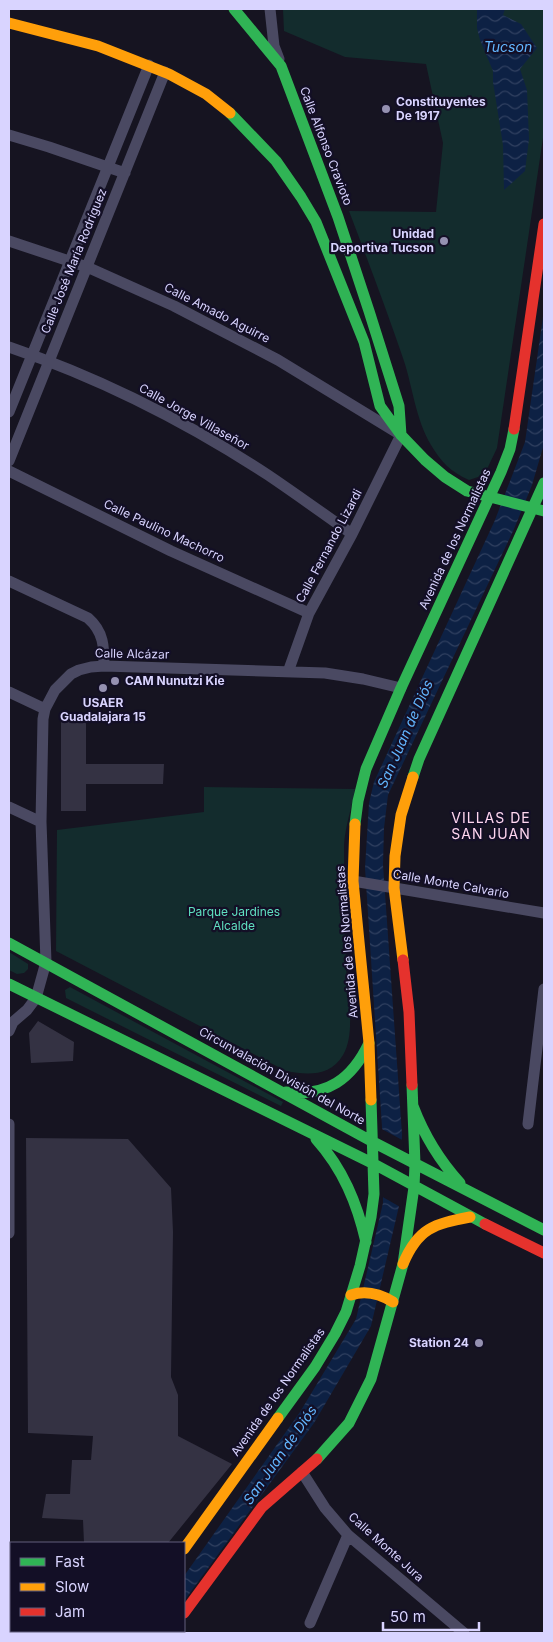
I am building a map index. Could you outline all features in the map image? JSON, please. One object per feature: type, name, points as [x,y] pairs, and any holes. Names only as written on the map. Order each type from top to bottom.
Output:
[{"type":"street","points":[[234,9],[281,66]]},
{"type":"street","name":"Calle Alfonso Cravioto","points":[[270,9],[274,46],[329,194],[369,311],[398,406],[401,435]]},
{"type":"street","points":[[9,23],[98,46],[165,72],[189,83],[212,98],[236,118],[276,161],[316,222],[364,342],[380,406],[401,435],[425,460],[445,477],[467,491],[535,509]]},
{"type":"street","name":"Calle José María Rodríguez","points":[[9,412],[148,65]]},
{"type":"street","name":"Calle José María Rodríguez","points":[[9,461],[165,72]]},
{"type":"street","points":[[9,134],[125,173]]},
{"type":"street","points":[[326,245],[329,194]]},
{"type":"street","name":"Avenida de los Normalistas","points":[[185,1548],[321,1358],[355,1293],[374,1194],[375,1165],[369,1043],[354,836],[358,801],[366,769],[401,688],[493,499],[510,449],[544,224]]},
{"type":"street","name":"Calle Amado Aguirre","points":[[9,241],[87,266],[247,342],[401,435]]},
{"type":"street","name":"Calle Jorge Villaseñor","points":[[9,347],[116,390],[181,423],[268,474],[352,534]]},
{"type":"street","name":"Calle Fernando Lizardi","points":[[288,672],[309,613],[352,534],[401,435]]},
{"type":"street","name":"Calle Paulino Machorro","points":[[9,471],[171,551],[309,613]]},
{"type":"street","points":[[402,1264],[412,1186],[413,1106],[409,1012],[391,888],[400,815],[419,759],[535,509],[544,483]]},
{"type":"street","points":[[9,581],[88,618],[99,630],[103,642],[104,666]]},
{"type":"street","name":"Calle Alcázar","points":[[36,998],[46,962],[41,822],[43,725],[46,709],[55,690],[71,674],[91,667],[104,666],[325,673],[401,688]]},
{"type":"street","points":[[9,692],[46,709]]},
{"type":"street","points":[[9,807],[41,822]]},
{"type":"street","name":"Calle Monte Calvario","points":[[357,882],[544,914]]},
{"type":"street","name":"Circunvalación División del Norte","points":[[9,943],[375,1143],[544,1230]]},
{"type":"street","points":[[9,984],[375,1165],[470,1217],[544,1253]]},
{"type":"street","points":[[528,1124],[544,988]]},
{"type":"street","points":[[9,1030],[13,1022],[27,1010],[36,998]]},
{"type":"street","points":[[280,1091],[310,1093],[338,1083],[360,1062],[369,1043]]},
{"type":"street","points":[[413,1106],[423,1131],[436,1155],[448,1170],[475,1195]]},
{"type":"street","points":[[9,1124],[9,1233]]},
{"type":"street","points":[[310,1133],[332,1158],[349,1187],[359,1214],[366,1242]]},
{"type":"street","points":[[185,1612],[262,1508],[329,1447],[349,1423],[371,1379],[390,1300],[402,1264],[411,1246],[426,1231],[444,1222],[470,1217]]},
{"type":"street","points":[[355,1293],[373,1293],[390,1300]]},
{"type":"street","name":"Calle Monte Jura","points":[[302,1472],[325,1508],[348,1535],[464,1633]]},
{"type":"street","points":[[310,1623],[348,1535]]},
{"type":"green space","name":"Unidad Deportiva Tucson","points":[[283,9],[544,9],[544,131],[497,448],[488,467],[481,476],[469,480],[457,474],[439,457],[426,435],[418,415],[404,361],[349,211],[436,212],[443,143],[426,64],[345,57],[284,31]]},
{"type":"green space","name":"Parque Jardines Alcalde","points":[[204,787],[355,789],[344,845],[346,975],[350,1011],[349,1034],[343,1055],[338,1062],[325,1071],[302,1073],[286,1071],[56,951],[57,830],[204,812]]},
{"type":"green space","points":[[9,952],[28,964],[28,969],[24,973],[17,974],[9,970]]},
{"type":"green space","points":[[70,987],[283,1102],[281,1106],[66,998],[65,990]]},
{"type":"water","name":"Tucson","points":[[477,9],[505,9],[503,15],[521,24],[537,48],[520,69],[527,90],[529,139],[525,171],[504,190],[503,145],[493,71],[480,40],[477,28]]},
{"type":"water","name":"San Juan de Diós","points":[[544,310],[544,444],[532,485],[514,529],[388,795],[384,828],[383,865],[402,1134],[399,1206],[371,1326],[314,1423],[185,1600],[185,1575],[300,1412],[356,1319],[383,1203],[382,1127],[365,868],[369,803],[374,782],[495,520],[525,442]]},
{"type":"pier","points":[[380,1128],[404,1141],[402,1208],[381,1196]]},
{"type":"building","points":[[61,722],[86,722],[86,764],[164,764],[163,784],[86,784],[86,811],[61,811]]},
{"type":"building","points":[[38,1021],[74,1042],[73,1061],[31,1063],[29,1033]]},
{"type":"building","points":[[26,1138],[128,1139],[171,1188],[173,1232],[171,1377],[178,1395],[178,1436],[232,1464],[169,1542],[84,1542],[83,1520],[42,1518],[46,1494],[70,1494],[72,1460],[91,1460],[93,1436],[28,1433]]},
{"type":"traffic: fast","points":[[234,9],[281,66],[338,217],[369,311],[399,406],[401,435]]},
{"type":"traffic: fast","points":[[230,113],[276,161],[316,222],[364,342],[380,406],[401,435],[425,460],[445,477],[467,491],[544,511]]},
{"type":"traffic: fast","points":[[355,824],[358,801],[366,769],[401,688],[501,472],[510,449],[514,429]]},
{"type":"traffic: fast","points":[[413,777],[419,759],[544,483]]},
{"type":"traffic: fast","points":[[9,943],[373,1142],[544,1230]]},
{"type":"traffic: fast","points":[[9,984],[374,1164],[485,1224]]},
{"type":"traffic: fast","points":[[286,1092],[314,1092],[336,1083],[355,1067],[369,1043]]},
{"type":"traffic: fast","points":[[317,1459],[349,1423],[371,1379],[403,1264],[414,1187],[412,1085]]},
{"type":"traffic: fast","points":[[278,1418],[315,1367],[335,1334],[346,1312],[360,1266],[374,1194],[371,1100]]},
{"type":"traffic: fast","points":[[413,1106],[433,1147],[460,1183]]},
{"type":"traffic: fast","points":[[316,1139],[326,1150],[348,1187],[366,1242]]},
{"type":"traffic: slow","points":[[9,23],[98,46],[169,74],[206,94],[230,113]]},
{"type":"traffic: slow","points":[[403,960],[394,888],[395,856],[401,815],[413,777]]},
{"type":"traffic: slow","points":[[355,824],[353,881],[369,1043],[371,1100]]},
{"type":"traffic: slow","points":[[403,1264],[421,1235],[437,1225],[470,1217]]},
{"type":"traffic: slow","points":[[351,1295],[373,1294],[393,1302]]},
{"type":"traffic: slow","points":[[185,1548],[278,1418]]},
{"type":"traffic: jam","points":[[514,429],[544,224]]},
{"type":"traffic: jam","points":[[403,960],[409,1012],[412,1085]]},
{"type":"traffic: jam","points":[[485,1224],[544,1253]]},
{"type":"traffic: jam","points":[[185,1612],[262,1507],[317,1459]]},
{"type":"place","name":"Constituyentes De 1917","points":[[386,109]]},
{"type":"place","name":"Unidad Deportiva Tucson","points":[[444,241]]},
{"type":"place","name":"CAM Nunutzi Kie","points":[[115,681]]},
{"type":"place","name":"USAER Guadalajara 15","points":[[103,688]]},
{"type":"place","name":"Station 24","points":[[479,1343]]},
{"type":"district","name":"VILLAS DE SAN JUAN","points":[[491,826]]}]
